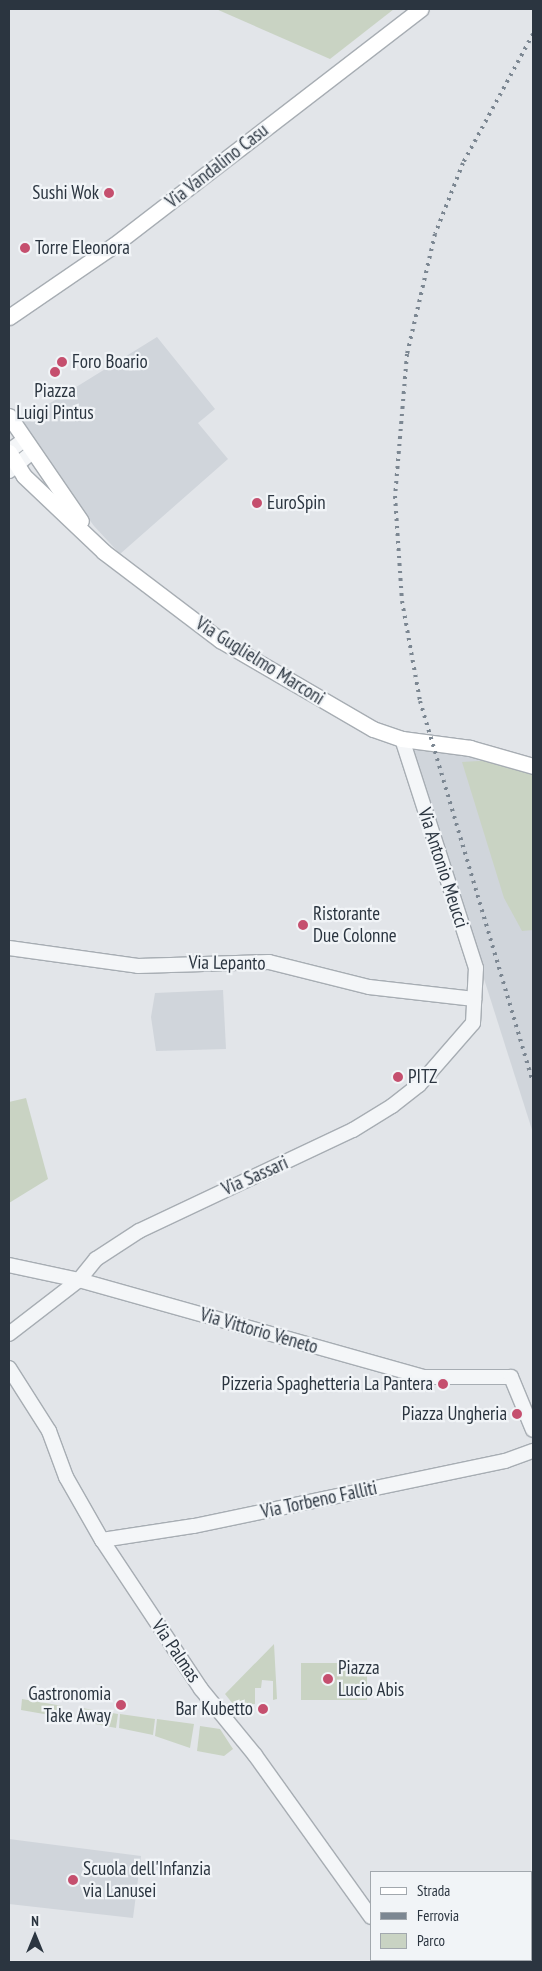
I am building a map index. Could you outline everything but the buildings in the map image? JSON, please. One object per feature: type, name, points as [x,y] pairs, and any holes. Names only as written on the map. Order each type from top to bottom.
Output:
[{"type":"main road","name":"Via Vandalino Casu","points":[[9,317],[114,245],[421,9]]},
{"type":"main road","name":"Via Guglielmo Marconi","points":[[9,416],[27,447],[104,552]]},
{"type":"main road","name":"Via Guglielmo Marconi","points":[[10,459],[104,552],[220,640],[348,716],[402,739],[470,748],[533,766]]},
{"type":"street","points":[[10,459],[27,447]]},
{"type":"street","name":"Via Antonio Meucci","points":[[402,739],[476,968],[474,999]]},
{"type":"street","name":"Via Lepanto","points":[[9,948],[138,966],[269,962],[360,986],[474,999]]},
{"type":"street","name":"Via Sassari","points":[[9,1334],[79,1280],[96,1259],[139,1231],[353,1130],[392,1106],[419,1085],[473,1023],[474,999]]},
{"type":"street","name":"Via Vittorio Veneto","points":[[9,1266],[79,1280],[424,1378],[512,1377],[533,1430]]},
{"type":"street","name":"Via Palmas","points":[[9,1368],[49,1431],[66,1477],[102,1540],[201,1689],[255,1755],[370,1915]]},
{"type":"street","name":"Via Torbeno Falliti","points":[[102,1540],[194,1526],[505,1461],[533,1450]]},
{"type":"shaded area","points":[[157,337],[215,409],[198,423],[228,459],[120,554],[94,526],[18,423]]},
{"type":"shaded area","points":[[410,746],[506,763],[533,773],[533,1133]]},
{"type":"shaded area","points":[[223,990],[226,1049],[156,1051],[151,1017],[155,993]]},
{"type":"shaded area","name":"Scuola dell'Infanzia via Lanusei","points":[[9,1839],[141,1856],[133,1918],[9,1904]]},
{"type":"green space","points":[[216,9],[394,9],[330,59]]},
{"type":"green space","points":[[495,760],[533,775],[533,930],[522,931],[504,898],[462,762]]},
{"type":"green space","points":[[26,1098],[48,1179],[9,1203],[9,1102]]},
{"type":"green space","points":[[274,1644],[277,1699],[273,1700],[273,1681],[262,1680],[261,1688],[255,1688],[255,1704],[233,1704],[225,1694]]},
{"type":"green space","points":[[301,1663],[367,1663],[367,1700],[301,1700]]},
{"type":"green space","points":[[22,1699],[63,1706],[61,1717],[21,1710]]},
{"type":"green space","points":[[82,1708],[118,1714],[116,1728],[80,1721]]},
{"type":"green space","points":[[120,1714],[155,1719],[153,1735],[119,1728]]},
{"type":"green space","points":[[157,1719],[194,1724],[190,1748],[155,1736]]},
{"type":"green space","points":[[200,1726],[220,1729],[233,1749],[224,1756],[197,1751]]},
{"type":"railway","points":[[533,34],[463,163],[435,234],[407,354],[395,496],[402,601],[420,701],[533,1082]]},
{"type":"place","name":"Sushi Wok","points":[[109,193]]},
{"type":"place","name":"Torre Eleonora","points":[[25,248]]},
{"type":"place","name":"Foro Boario","points":[[62,362]]},
{"type":"place","name":"Piazza Luigi Pintus","points":[[55,372]]},
{"type":"place","name":"EuroSpin","points":[[257,503]]},
{"type":"place","name":"Ristorante Due Colonne","points":[[303,925]]},
{"type":"place","name":"PITZ","points":[[398,1077]]},
{"type":"place","name":"Pizzeria Spaghetteria La Pantera","points":[[443,1384]]},
{"type":"place","name":"Piazza Ungheria","points":[[517,1414]]},
{"type":"place","name":"Piazza Lucio Abis","points":[[328,1679]]},
{"type":"place","name":"Gastronomia Take Away","points":[[121,1705]]},
{"type":"place","name":"Bar Kubetto","points":[[263,1709]]},
{"type":"place","name":"Scuola dell'Infanzia via Lanusei","points":[[73,1880]]}]
